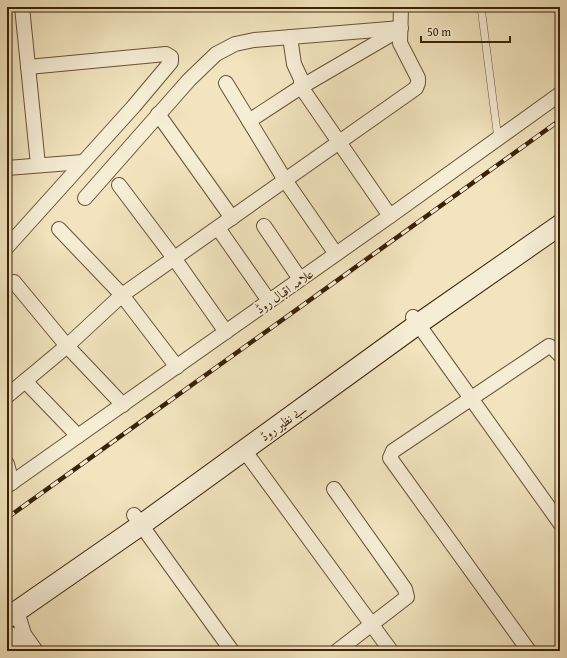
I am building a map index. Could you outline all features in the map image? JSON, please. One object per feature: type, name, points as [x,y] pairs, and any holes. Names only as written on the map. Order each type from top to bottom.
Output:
[{"type":"main road","points":[[138,520],[416,321],[560,212]]},
{"type":"main road","name":"بے نظیر روڈ","points":[[10,611],[138,520],[244,450],[416,321],[560,225]]},
{"type":"street","points":[[22,7],[38,165]]},
{"type":"street","points":[[7,396],[67,346],[122,295],[416,88],[418,78],[400,43],[401,7]]},
{"type":"street","points":[[85,198],[158,114],[189,80],[216,54],[235,44],[254,40],[401,28]]},
{"type":"street","points":[[249,121],[301,87],[401,28]]},
{"type":"street","points":[[290,37],[294,64],[301,79],[301,87],[390,216]]},
{"type":"street","points":[[7,247],[134,106],[171,62],[171,57],[166,54],[28,67]]},
{"type":"street","points":[[226,83],[285,180],[336,254]]},
{"type":"street","name":"علامہ اقبال روڈ","points":[[9,485],[560,94]]},
{"type":"street","points":[[158,114],[232,218]]},
{"type":"street","points":[[7,168],[83,162]]},
{"type":"street","points":[[119,185],[174,258],[226,332]]},
{"type":"street","points":[[264,226],[300,279]]},
{"type":"street","points":[[218,228],[269,301]]},
{"type":"street","points":[[59,229],[122,295],[176,367]]},
{"type":"street","points":[[14,282],[67,346],[122,405]]},
{"type":"street","points":[[416,321],[470,399],[560,523]]},
{"type":"street","points":[[529,651],[390,458],[393,451],[549,346],[560,355]]},
{"type":"street","points":[[25,381],[78,436]]},
{"type":"street","points":[[244,450],[391,651]]},
{"type":"street","points":[[7,464],[9,485]]},
{"type":"street","points":[[334,489],[405,589],[407,597],[337,651]]},
{"type":"street","points":[[138,520],[232,651]]},
{"type":"street","points":[[10,611],[36,651]]},
{"type":"street","points":[[7,632],[12,635],[25,651]]},
{"type":"lane","points":[[481,7],[498,139]]},
{"type":"railway","points":[[7,518],[560,120]]}]
